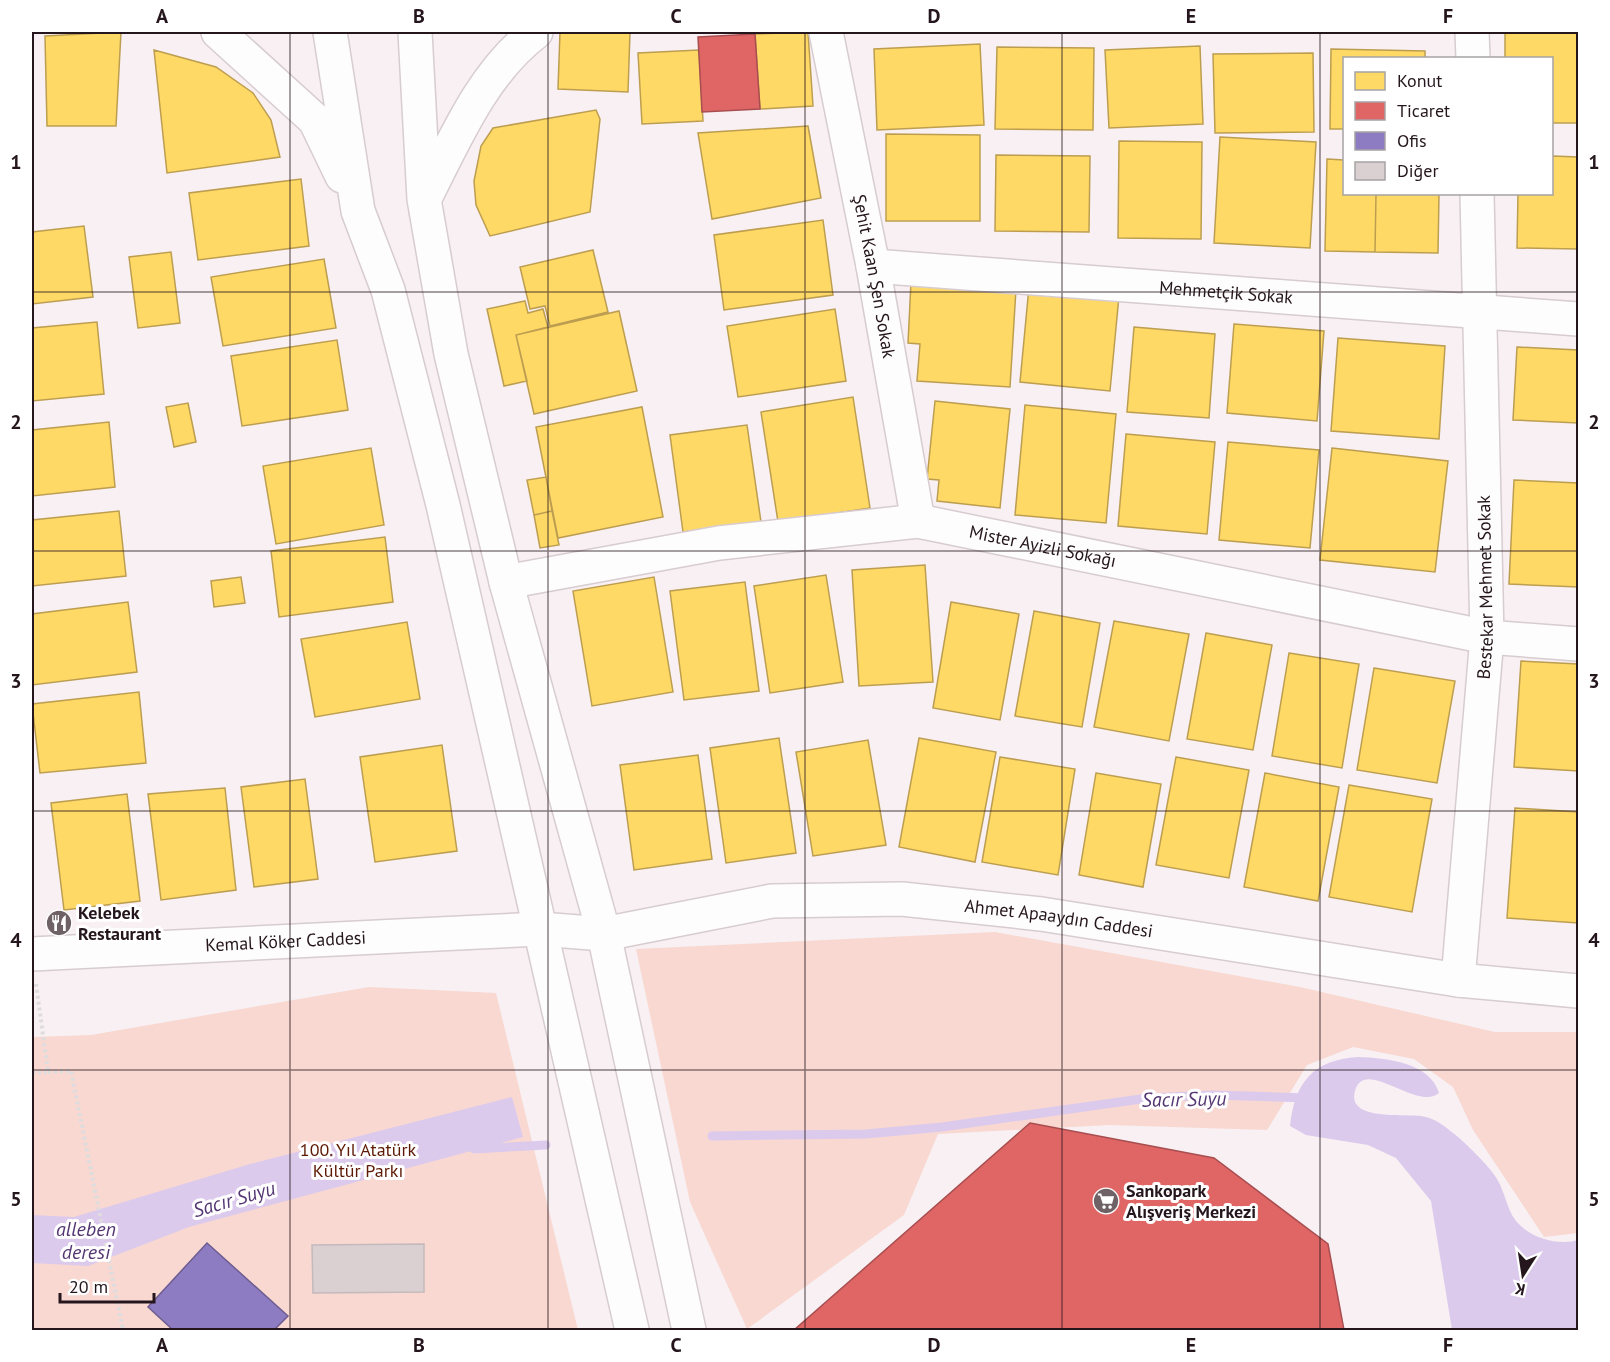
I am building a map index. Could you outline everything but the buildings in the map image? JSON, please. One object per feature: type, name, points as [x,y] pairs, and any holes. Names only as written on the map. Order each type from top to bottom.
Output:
[{"type":"street","points":[[218,32],[315,120],[358,211],[388,290],[438,483],[632,1330]]},
{"type":"street","points":[[330,32],[358,211]]},
{"type":"street","points":[[415,32],[424,200],[451,354],[506,582],[604,934],[689,1330]]},
{"type":"street","points":[[424,200],[469,111],[516,47],[537,32]]},
{"type":"street","name":"Şehit Kaan Şen Sokak","points":[[826,32],[873,266],[918,520]]},
{"type":"street","points":[[1472,32],[1473,57]]},
{"type":"street","name":"Bestekar Mehmet Sokak","points":[[1458,980],[1487,637],[1477,195]]},
{"type":"street","name":"Mehmetçik Sokak","points":[[873,266],[1481,314],[1578,319]]},
{"type":"street","name":"Mister Ayizli Sokağı","points":[[506,582],[719,543],[918,520],[1487,637],[1578,644]]},
{"type":"street","name":"Ahmet Apaaydın Caddesi","points":[[540,929],[604,934],[772,901],[902,899],[1041,914],[1458,980],[1578,991]]},
{"type":"street","name":"Kemal Köker Caddesi","points":[[32,951],[540,929]]},
{"type":"path","points":[[32,951],[48,1072]]},
{"type":"path","points":[[32,1073],[71,1071],[123,1330]]},
{"type":"green space","points":[[995,932],[1300,987],[1495,1032],[1578,1032],[1578,1233],[1544,1237],[1473,1130],[1453,1087],[1414,1059],[1353,1047],[1307,1065],[1267,1130],[1109,1125],[938,1134],[904,1215],[747,1329],[690,1202],[636,949]]},
{"type":"green space","name":"100. Yıl Atatürk Kültür Parkı","points":[[369,987],[496,993],[578,1330],[32,1330],[32,1037],[91,1035]]},
{"type":"water","points":[[1358,1057],[1393,1061],[1417,1068],[1434,1083],[1439,1093],[1430,1097],[1418,1096],[1369,1079],[1360,1082],[1355,1091],[1355,1101],[1360,1108],[1381,1114],[1426,1117],[1440,1123],[1464,1142],[1494,1174],[1513,1217],[1522,1227],[1536,1236],[1553,1241],[1578,1240],[1578,1330],[1452,1330],[1431,1201],[1396,1158],[1368,1145],[1306,1135],[1290,1126],[1296,1097],[1309,1076],[1329,1063]]},
{"type":"water","name":"alleben deresi","points":[[512,1097],[523,1137],[189,1227],[88,1266],[32,1263],[32,1215],[74,1217],[250,1164]]},
{"type":"waterway","name":"Sacır Suyu","points":[[712,1136],[866,1134],[942,1127],[1148,1098],[1213,1095],[1308,1098]]},
{"type":"waterway","name":"Sacır Suyu","points":[[474,1149],[546,1145]]},
{"type":"place","name":"Kelebek Restaurant","points":[[59,923]]},
{"type":"place","name":"Sankopark Alışveriş Merkezi","points":[[1106,1201]]}]
